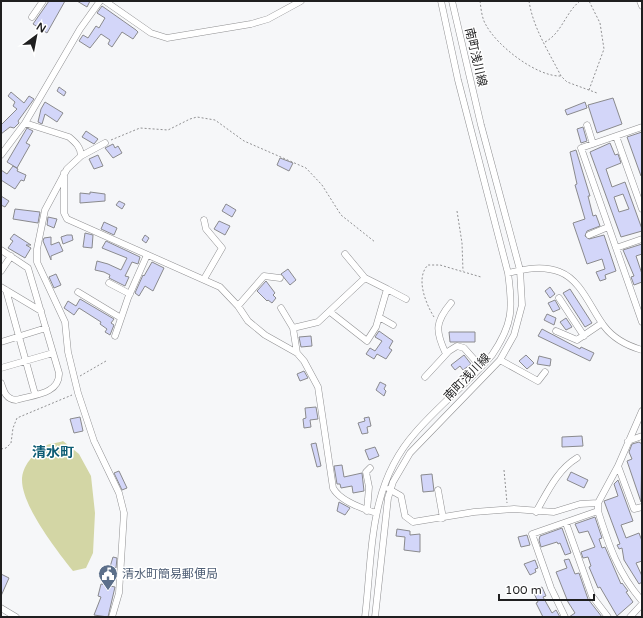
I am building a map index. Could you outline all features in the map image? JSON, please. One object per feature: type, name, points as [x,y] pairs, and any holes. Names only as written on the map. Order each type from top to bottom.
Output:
[{"type":"street","points":[[32,17],[43,1]]},
{"type":"street","points":[[1,155],[25,123],[80,29],[101,1],[151,33],[167,38],[251,24],[268,19],[301,1]]},
{"type":"street","name":"南町浅川線","points":[[365,617],[376,513],[383,486],[394,462],[414,434],[481,367],[499,344],[511,316],[512,301],[508,273],[458,80],[441,1]]},
{"type":"street","name":"南町浅川線","points":[[375,617],[384,530],[391,489],[402,465],[410,453],[500,360],[514,335],[519,319],[523,292],[520,270],[481,125],[452,1]]},
{"type":"street","points":[[640,1],[642,6]]},
{"type":"street","points":[[25,123],[69,137],[78,146],[81,156]]},
{"type":"street","points":[[587,125],[593,144]]},
{"type":"street","points":[[642,127],[581,148],[642,322]]},
{"type":"street","points":[[616,136],[642,209]]},
{"type":"street","points":[[105,142],[81,156],[64,173],[44,210],[37,249],[38,262],[65,322],[68,352],[78,393],[94,442],[119,493],[125,518],[119,593],[112,617]]},
{"type":"street","points":[[64,173],[64,213],[67,219],[220,287],[238,306],[248,321],[264,335],[297,353],[304,360],[318,388],[333,488],[336,494],[376,513]]},
{"type":"street","points":[[204,220],[206,229],[222,248],[204,279]]},
{"type":"street","points":[[589,235],[608,227]]},
{"type":"street","points":[[616,248],[642,239]]},
{"type":"street","points":[[1,250],[28,268],[59,373],[58,385],[53,389],[16,400],[11,399],[4,392],[1,384]]},
{"type":"street","points":[[345,254],[365,278],[406,299]]},
{"type":"street","points":[[115,336],[130,294],[147,255]]},
{"type":"street","points":[[1,271],[11,256]]},
{"type":"street","points":[[508,273],[533,268],[560,272],[578,287],[602,323],[614,336],[633,348],[642,350]]},
{"type":"street","points":[[238,306],[264,276],[280,278]]},
{"type":"street","points":[[293,328],[314,324],[330,312],[365,278]]},
{"type":"street","points":[[109,283],[130,294]]},
{"type":"street","points":[[4,288],[41,312]]},
{"type":"street","points":[[4,288],[35,394]]},
{"type":"street","points":[[330,312],[366,341],[376,327],[387,289]]},
{"type":"street","points":[[78,292],[121,318]]},
{"type":"street","points":[[559,298],[584,336]]},
{"type":"street","points":[[446,354],[438,335],[438,322],[451,303]]},
{"type":"street","points":[[281,308],[293,328],[297,353]]},
{"type":"street","points":[[379,317],[392,325]]},
{"type":"street","points":[[556,331],[577,340],[602,323]]},
{"type":"street","points":[[1,342],[46,328]]},
{"type":"street","points":[[425,377],[451,349],[460,346],[481,367]]},
{"type":"street","points":[[1,368],[53,352]]},
{"type":"street","points":[[500,360],[538,381],[545,372]]},
{"type":"street","points":[[630,617],[642,603],[628,584],[615,561],[598,511],[598,503],[618,466],[642,412]]},
{"type":"street","points":[[628,441],[642,436]]},
{"type":"street","points":[[536,512],[561,471],[567,464],[577,458]]},
{"type":"street","points":[[618,466],[634,509],[642,507]]},
{"type":"street","points":[[367,510],[369,487],[366,472],[370,468]]},
{"type":"street","points":[[383,486],[391,489],[401,496],[406,516],[410,521],[431,521],[474,512],[507,510],[554,512],[580,504],[598,503]]},
{"type":"street","points":[[438,490],[443,518]]},
{"type":"street","points":[[565,617],[550,588],[532,534],[598,511]]},
{"type":"street","points":[[566,523],[592,596],[608,617]]},
{"type":"street","points":[[1,608],[16,617]]},
{"type":"path","points":[[480,1],[484,24],[493,37],[514,55],[544,74],[552,77],[561,76]]},
{"type":"path","points":[[529,1],[530,13],[536,28],[545,42],[561,76],[567,82],[597,93]]},
{"type":"path","points":[[545,42],[555,36],[571,8],[580,1]]},
{"type":"path","points":[[589,1],[600,23],[604,49],[589,90]]},
{"type":"path","points":[[105,142],[140,128],[168,130],[190,119],[197,118],[215,120],[244,141],[306,168],[322,185],[341,215],[375,242]]},
{"type":"path","points":[[457,211],[462,243],[463,271]]},
{"type":"path","points":[[438,322],[432,314],[424,296],[422,282],[424,269],[428,265],[433,264],[481,277]]},
{"type":"path","points":[[75,380],[86,371],[106,360]]},
{"type":"path","points":[[1,449],[6,448],[11,443],[13,428],[17,418],[78,393]]},
{"type":"path","points":[[504,470],[507,510]]},
{"type":"green space","points":[[63,441],[79,454],[91,476],[95,513],[93,553],[86,568],[73,571],[58,552],[34,515],[24,491],[22,480],[26,465],[37,452],[47,445]]},
{"type":"building","points":[[49,1],[65,1],[47,33],[33,24]]},
{"type":"building","points":[[77,1],[90,1],[87,7]]},
{"type":"building","points":[[102,6],[138,32],[133,39],[122,32],[112,47],[108,44],[110,40],[101,34],[90,48],[79,41],[83,35],[88,38],[96,26],[99,28],[105,18],[97,13]]},
{"type":"building","points":[[59,87],[66,92],[64,96],[57,91]]},
{"type":"building","points":[[11,92],[24,103],[29,96],[34,99],[18,121],[19,123],[14,128],[10,127],[1,134],[1,125],[17,109],[13,106],[15,102],[8,96]]},
{"type":"building","points":[[613,98],[622,124],[597,133],[588,105]]},
{"type":"building","points":[[45,102],[63,113],[57,122],[45,114],[42,124],[38,122],[41,109]]},
{"type":"building","points":[[585,102],[587,108],[567,115],[565,110]]},
{"type":"building","points":[[583,127],[587,141],[581,143],[577,129]]},
{"type":"building","points":[[27,128],[33,131],[26,143],[30,145],[17,168],[7,162]]},
{"type":"building","points":[[86,131],[98,139],[94,144],[82,137]]},
{"type":"building","points":[[642,132],[642,176],[641,176],[627,137]]},
{"type":"building","points":[[610,143],[615,155],[618,154],[621,163],[606,169],[612,187],[625,182],[642,231],[621,237],[590,152]],"holes":[[[623,194],[629,209],[619,212],[614,197]]]},
{"type":"building","points":[[113,144],[115,148],[118,146],[122,153],[113,158],[105,148]]},
{"type":"building","points":[[576,150],[590,196],[588,196],[593,216],[596,215],[600,226],[587,231],[585,236],[589,239],[604,235],[616,271],[605,275],[606,279],[600,281],[596,272],[605,269],[602,259],[587,264],[573,223],[585,219],[575,185],[577,184],[570,152]]},
{"type":"building","points":[[98,155],[103,166],[94,169],[89,159]]},
{"type":"building","points":[[280,158],[293,163],[289,171],[277,165]]},
{"type":"building","points":[[13,166],[18,169],[17,171],[26,175],[24,181],[21,180],[15,189],[1,180],[1,170],[7,174]]},
{"type":"building","points":[[90,192],[105,194],[105,201],[80,203],[80,193],[90,194]]},
{"type":"building","points":[[1,196],[9,201],[5,207],[1,205]]},
{"type":"building","points":[[119,201],[125,204],[122,209],[116,205]]},
{"type":"building","points":[[226,204],[236,210],[232,217],[222,211]]},
{"type":"building","points":[[15,209],[40,212],[38,223],[13,219]]},
{"type":"building","points":[[48,217],[57,219],[54,228],[47,225]]},
{"type":"building","points":[[219,221],[230,226],[225,235],[214,229]]},
{"type":"building","points":[[104,222],[117,228],[114,235],[101,229]]},
{"type":"building","points":[[85,233],[93,235],[92,248],[83,247]]},
{"type":"building","points":[[14,234],[31,245],[26,245],[31,248],[25,258],[8,248],[13,241],[10,239]]},
{"type":"building","points":[[72,235],[73,240],[63,244],[61,237]]},
{"type":"building","points":[[145,235],[149,238],[146,243],[142,240]]},
{"type":"building","points":[[51,237],[51,245],[59,242],[63,251],[51,256],[51,260],[43,241],[44,238]]},
{"type":"building","points":[[106,241],[140,257],[138,264],[132,262],[125,276],[129,277],[125,286],[109,278],[110,275],[95,270],[97,261],[121,270],[127,258],[102,248]]},
{"type":"building","points":[[642,244],[642,254],[636,256],[642,274],[642,282],[634,285],[631,277],[634,276],[623,250]]},
{"type":"building","points":[[152,262],[164,268],[153,291],[145,286],[139,296],[135,293],[143,275],[144,276]]},
{"type":"building","points":[[288,269],[296,280],[290,285],[281,274]]},
{"type":"building","points":[[56,274],[61,285],[54,288],[49,277]]},
{"type":"building","points":[[266,281],[275,293],[273,295],[276,298],[272,303],[268,300],[267,301],[257,291]]},
{"type":"building","points":[[550,287],[555,294],[550,298],[545,291]]},
{"type":"building","points":[[570,289],[592,323],[585,327],[563,293]]},
{"type":"building","points":[[80,299],[114,319],[111,323],[114,325],[110,335],[105,332],[107,329],[100,324],[101,322],[79,308],[74,315],[64,308],[68,301],[76,306]]},
{"type":"building","points":[[555,300],[560,309],[553,312],[548,303]]},
{"type":"building","points":[[547,314],[556,318],[554,325],[544,320]]},
{"type":"building","points":[[566,318],[572,327],[566,330],[560,322]]},
{"type":"building","points":[[542,329],[580,349],[581,347],[594,353],[590,361],[538,336]]},
{"type":"building","points":[[379,331],[393,341],[389,348],[392,350],[386,359],[377,354],[374,359],[366,354],[370,348],[375,351],[382,341],[375,337]]},
{"type":"building","points":[[449,332],[475,332],[475,342],[450,342]]},
{"type":"building","points":[[311,336],[312,346],[301,347],[299,337]]},
{"type":"building","points":[[464,355],[471,364],[463,370],[460,366],[455,370],[451,365]]},
{"type":"building","points":[[526,355],[534,363],[527,369],[519,361]]},
{"type":"building","points":[[539,356],[551,359],[550,366],[537,364]]},
{"type":"building","points":[[304,371],[308,378],[300,381],[297,374]]},
{"type":"building","points":[[380,382],[386,385],[384,389],[386,391],[384,396],[376,390]]},
{"type":"building","points":[[316,407],[318,419],[310,420],[311,427],[304,428],[303,419],[306,418],[305,408]]},
{"type":"building","points":[[80,417],[83,431],[74,433],[70,419]]},
{"type":"building","points":[[369,417],[371,426],[367,427],[368,433],[362,434],[358,423],[365,421],[364,418]]},
{"type":"building","points":[[582,436],[583,446],[562,447],[562,437]]},
{"type":"building","points":[[639,442],[642,444],[641,502],[627,461],[632,459],[629,452],[632,444]]},
{"type":"building","points":[[316,443],[321,466],[317,467],[311,444]]},
{"type":"building","points":[[375,447],[379,456],[369,460],[365,450]]},
{"type":"building","points":[[342,465],[344,477],[362,473],[364,491],[353,493],[352,486],[341,488],[340,484],[337,484],[334,466]]},
{"type":"building","points":[[119,471],[127,488],[122,490],[114,473]]},
{"type":"building","points":[[571,472],[588,480],[584,488],[567,480]]},
{"type":"building","points":[[432,474],[434,491],[423,492],[421,475]]},
{"type":"building","points":[[618,480],[633,521],[621,525],[626,538],[639,533],[642,541],[642,561],[636,563],[642,576],[642,582],[639,584],[624,560],[622,548],[619,549],[617,545],[620,544],[604,501],[618,496],[614,484]]},
{"type":"building","points":[[339,502],[350,508],[345,515],[337,511]]},
{"type":"building","points":[[595,517],[602,538],[599,539],[602,548],[605,547],[621,584],[622,583],[628,591],[626,592],[633,602],[617,616],[600,587],[598,588],[589,567],[591,566],[588,557],[583,558],[581,552],[595,547],[588,531],[579,533],[575,524]]},
{"type":"building","points":[[562,528],[571,553],[565,555],[560,543],[558,544],[557,542],[541,547],[539,540],[540,536]]},
{"type":"building","points":[[397,529],[410,531],[410,535],[420,534],[420,552],[404,550],[405,537],[396,536]]},
{"type":"building","points":[[527,535],[530,545],[521,547],[518,537]]},
{"type":"building","points":[[113,557],[117,558],[116,568],[110,567]]},
{"type":"building","points":[[569,559],[575,574],[579,573],[588,599],[602,617],[569,617],[575,613],[568,602],[556,572],[567,568],[564,560]]},
{"type":"building","points":[[535,560],[538,568],[535,569],[536,572],[530,575],[524,564]]},
{"type":"building","points":[[1,574],[9,578],[1,596]]},
{"type":"building","points":[[101,584],[115,587],[108,617],[94,615],[101,597],[98,596]]},
{"type":"building","points":[[542,587],[546,596],[543,597],[552,613],[556,610],[560,617],[543,617],[536,603],[538,602],[533,591]]},
{"type":"place","name":"清水町簡易郵便局","points":[[108,591]]},
{"type":"district","name":"清水町","points":[[53,452]]}]
